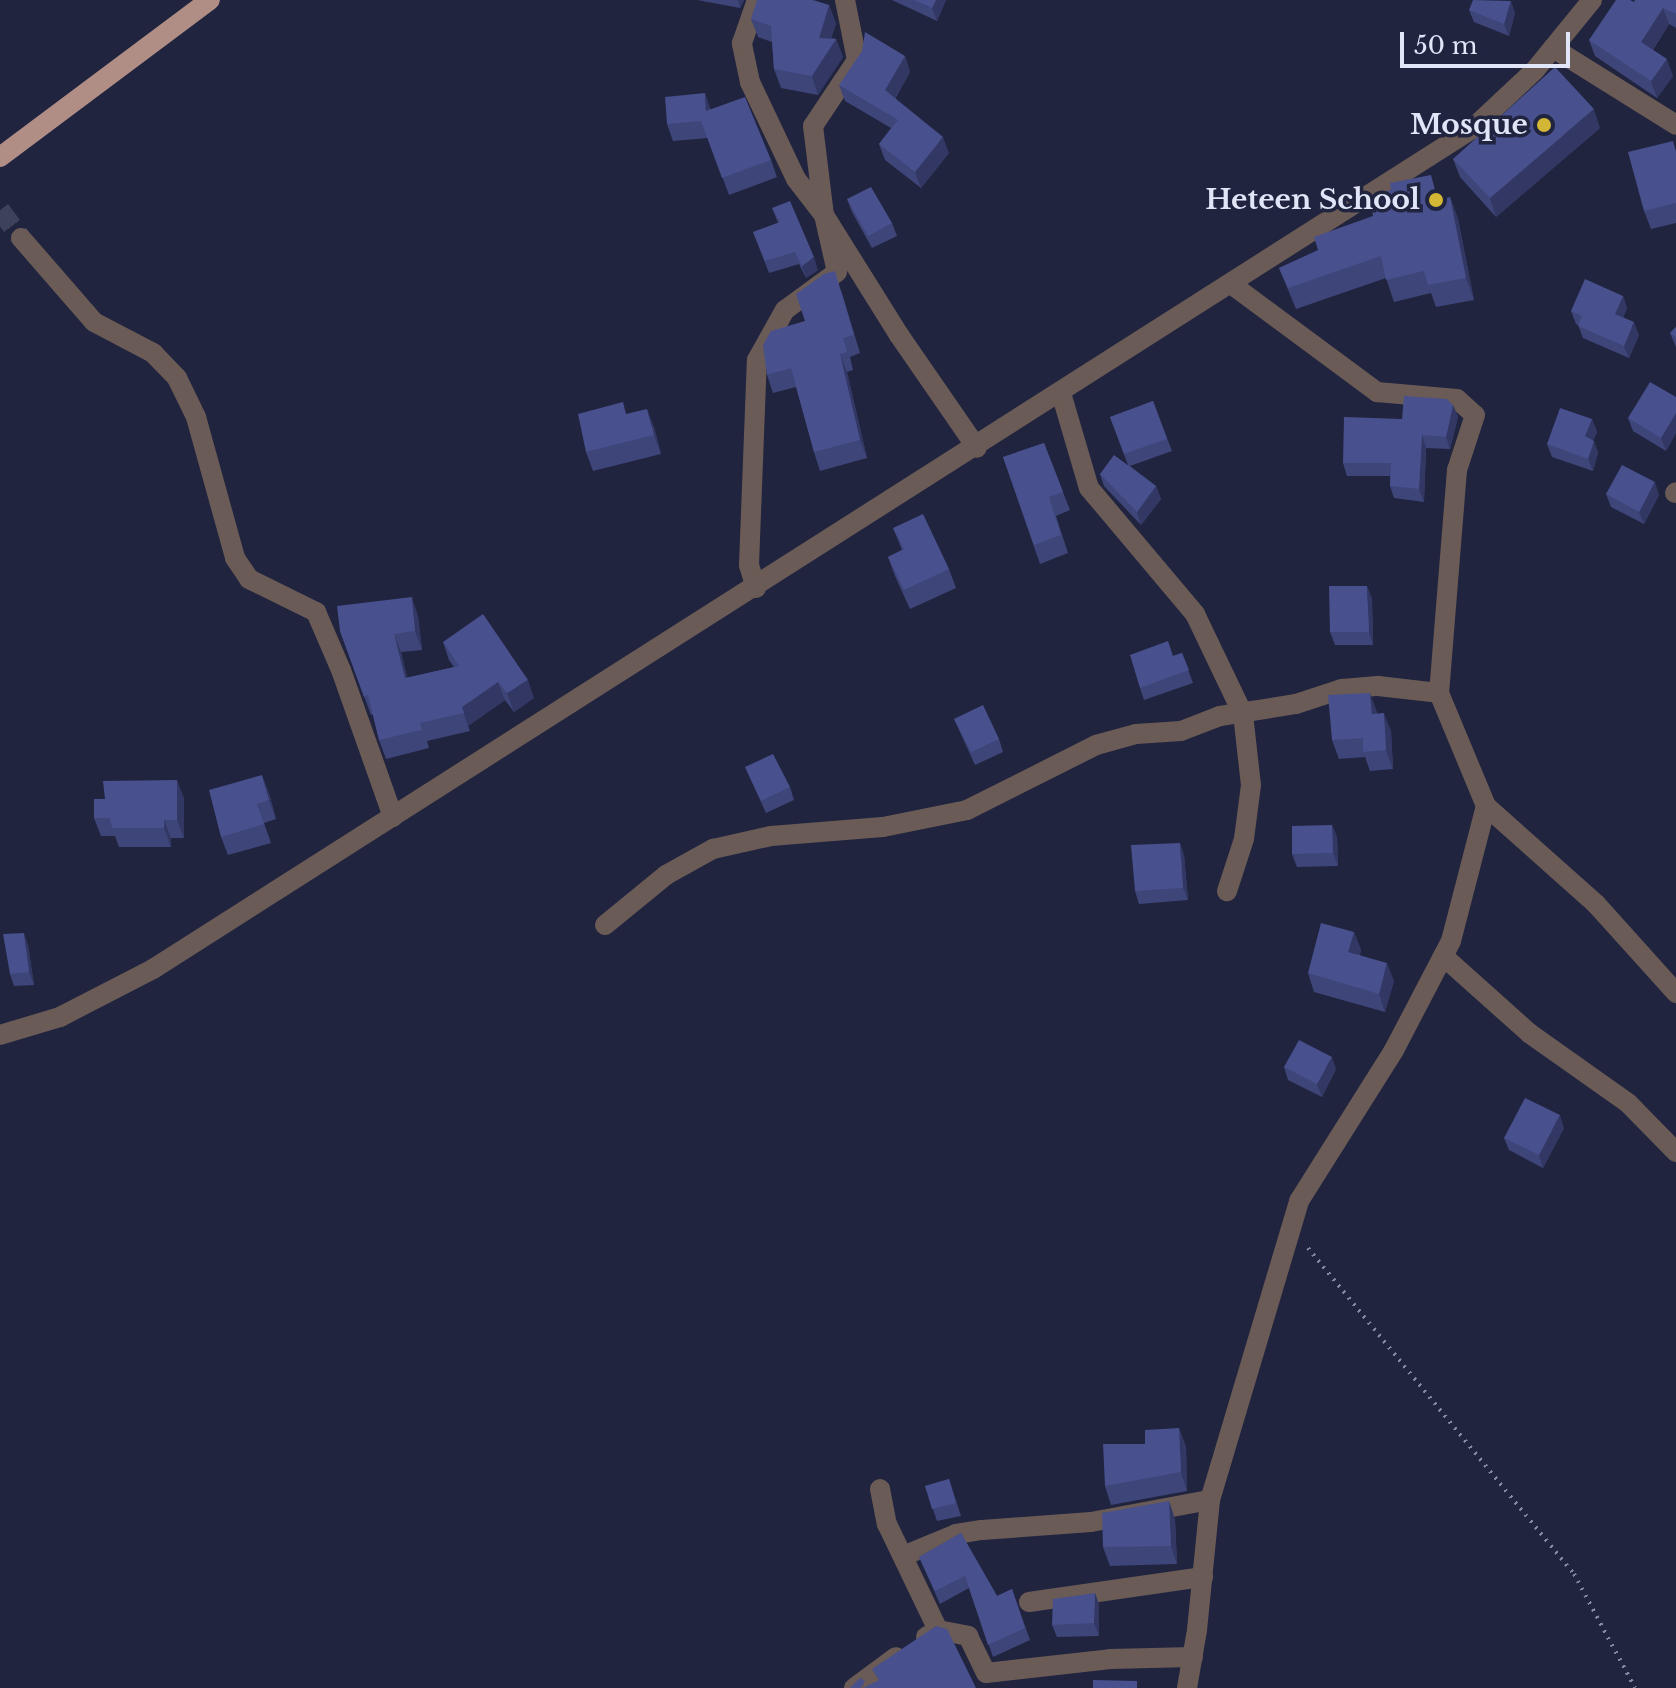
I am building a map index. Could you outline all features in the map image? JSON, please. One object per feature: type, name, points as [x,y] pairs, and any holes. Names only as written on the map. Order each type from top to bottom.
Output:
[{"type":"main road","points":[[0,157],[210,0]]},
{"type":"street","points":[[757,0],[742,43],[750,82],[796,179],[824,215],[899,335],[977,448]]},
{"type":"street","points":[[756,588],[749,565],[750,470],[757,360],[785,310],[837,272],[824,215],[813,126],[857,60],[845,0]]},
{"type":"street","points":[[0,1035],[60,1017],[153,969],[977,448],[1472,129],[1535,70],[1589,1]]},
{"type":"street","points":[[1553,48],[1676,125]]},
{"type":"street","points":[[21,238],[94,322],[153,353],[177,378],[196,417],[235,558],[249,579],[316,612],[341,670],[393,817]]},
{"type":"street","points":[[1231,284],[1377,392],[1457,399],[1475,415],[1457,470],[1439,693],[1486,806],[1596,904],[1676,993]]},
{"type":"street","points":[[1061,393],[1089,488],[1195,614],[1243,714],[1251,785],[1244,839],[1227,891]]},
{"type":"street","points":[[605,925],[666,875],[713,849],[771,836],[883,827],[967,810],[1096,745],[1136,734],[1181,731],[1220,716],[1296,704],[1342,689],[1378,686],[1439,693]]},
{"type":"street","points":[[1187,1688],[1203,1577],[1210,1500],[1299,1201],[1394,1050],[1451,941],[1486,806]]},
{"type":"street","points":[[1443,956],[1529,1033],[1628,1103],[1676,1152]]},
{"type":"street","points":[[880,1489],[887,1524],[938,1630]]},
{"type":"street","points":[[903,1556],[956,1534],[1091,1522],[1210,1500]]},
{"type":"street","points":[[1029,1602],[1203,1577]]},
{"type":"street","points":[[854,1688],[938,1630],[968,1636],[986,1673],[1110,1659],[1193,1657]]},
{"type":"path","points":[[1291,1228],[1574,1574],[1635,1688]]},
{"type":"building","points":[[757,0],[813,0],[829,5],[819,38],[836,39],[812,76],[774,69],[771,26],[751,19]]},
{"type":"building","points":[[914,0],[936,0],[932,8]]},
{"type":"building","points":[[1473,0],[1511,1],[1504,24],[1469,10]]},
{"type":"building","points":[[1616,0],[1676,0],[1676,14],[1663,8],[1641,42],[1667,59],[1651,81],[1589,40]]},
{"type":"building","points":[[865,32],[905,56],[885,90],[943,137],[915,172],[879,144],[898,120],[839,85],[862,51]]},
{"type":"building","points":[[1555,67],[1594,109],[1490,198],[1453,159]]},
{"type":"building","points":[[705,93],[706,111],[745,97],[771,160],[722,178],[701,121],[667,124],[665,97]]},
{"type":"building","points":[[1673,141],[1676,152],[1676,203],[1644,211],[1628,152]]},
{"type":"building","points":[[1431,175],[1438,201],[1450,197],[1466,278],[1428,285],[1424,271],[1386,280],[1381,256],[1288,288],[1279,268],[1318,250],[1314,237],[1373,216],[1369,195],[1391,190],[1390,183]]},
{"type":"building","points":[[871,187],[892,223],[868,236],[847,199]]},
{"type":"building","points":[[790,201],[814,257],[802,266],[795,252],[765,261],[753,232],[780,222],[772,208]]},
{"type":"building","points":[[835,271],[854,335],[843,338],[847,352],[840,354],[860,440],[814,452],[791,368],[767,375],[763,345],[771,331],[805,321],[796,294],[824,274]]},
{"type":"building","points":[[1585,279],[1623,296],[1615,314],[1634,322],[1624,346],[1578,326],[1582,316],[1571,311]]},
{"type":"building","points":[[1650,382],[1676,397],[1676,413],[1661,438],[1628,418]]},
{"type":"building","points":[[1404,396],[1447,399],[1453,405],[1446,437],[1422,435],[1419,489],[1390,486],[1391,463],[1343,463],[1344,417],[1402,419]]},
{"type":"building","points":[[1153,401],[1167,439],[1124,454],[1110,417]]},
{"type":"building","points":[[623,402],[626,414],[647,409],[654,435],[586,452],[578,414]]},
{"type":"building","points":[[1560,408],[1592,419],[1585,436],[1594,441],[1588,459],[1547,444]]},
{"type":"building","points":[[1044,443],[1063,492],[1049,497],[1061,535],[1034,545],[1003,457]]},
{"type":"building","points":[[1114,455],[1156,486],[1137,512],[1100,474]]},
{"type":"building","points":[[1622,465],[1655,482],[1639,512],[1606,494]]},
{"type":"building","points":[[923,514],[949,569],[904,590],[888,557],[904,549],[893,528]]},
{"type":"building","points":[[1329,586],[1367,586],[1369,632],[1330,632]]},
{"type":"building","points":[[412,597],[415,631],[394,634],[405,678],[459,666],[443,642],[483,614],[528,680],[507,693],[498,682],[462,707],[464,713],[420,723],[422,730],[379,740],[368,695],[364,697],[340,631],[337,606]]},
{"type":"building","points":[[1168,641],[1173,656],[1182,653],[1189,670],[1140,688],[1130,655]]},
{"type":"building","points":[[1370,693],[1372,714],[1384,713],[1386,750],[1363,752],[1363,738],[1332,740],[1328,695]]},
{"type":"building","points":[[983,705],[999,739],[971,752],[954,719]]},
{"type":"building","points":[[773,754],[790,787],[761,801],[745,767]]},
{"type":"building","points":[[262,775],[269,800],[257,804],[264,824],[221,837],[209,790]]},
{"type":"building","points":[[177,780],[177,820],[164,820],[164,828],[112,828],[110,818],[94,818],[94,799],[105,799],[103,781]]},
{"type":"building","points":[[1332,825],[1333,853],[1292,854],[1292,826]]},
{"type":"building","points":[[1180,843],[1183,888],[1135,891],[1131,845]]},
{"type":"building","points":[[1321,923],[1354,932],[1348,952],[1387,963],[1379,994],[1308,973]]},
{"type":"building","points":[[24,933],[29,972],[10,974],[3,934]]},
{"type":"building","points":[[1299,1040],[1332,1057],[1317,1084],[1284,1067]]},
{"type":"building","points":[[1525,1098],[1560,1115],[1539,1155],[1504,1138]]},
{"type":"building","points":[[1179,1428],[1181,1472],[1105,1486],[1103,1444],[1145,1444],[1145,1430]]},
{"type":"building","points":[[949,1479],[956,1503],[932,1509],[925,1486]]},
{"type":"building","points":[[1169,1501],[1171,1546],[1103,1547],[1102,1513]]},
{"type":"building","points":[[961,1533],[997,1596],[1012,1589],[1025,1628],[988,1645],[965,1576],[935,1591],[919,1557]]},
{"type":"building","points":[[1095,1593],[1094,1623],[1052,1625],[1053,1599]]},
{"type":"building","points":[[936,1626],[947,1629],[976,1688],[863,1688],[879,1680],[872,1669]]},
{"type":"building","points":[[860,1678],[865,1681],[861,1688],[850,1688]]},
{"type":"building","points":[[1093,1680],[1137,1681],[1137,1688],[1093,1688]]},
{"type":"tunnel","points":[[0,210],[21,238]]},
{"type":"place","name":"Mosque","points":[[1544,125]]},
{"type":"place","name":"Heteen School","points":[[1436,200]]}]
